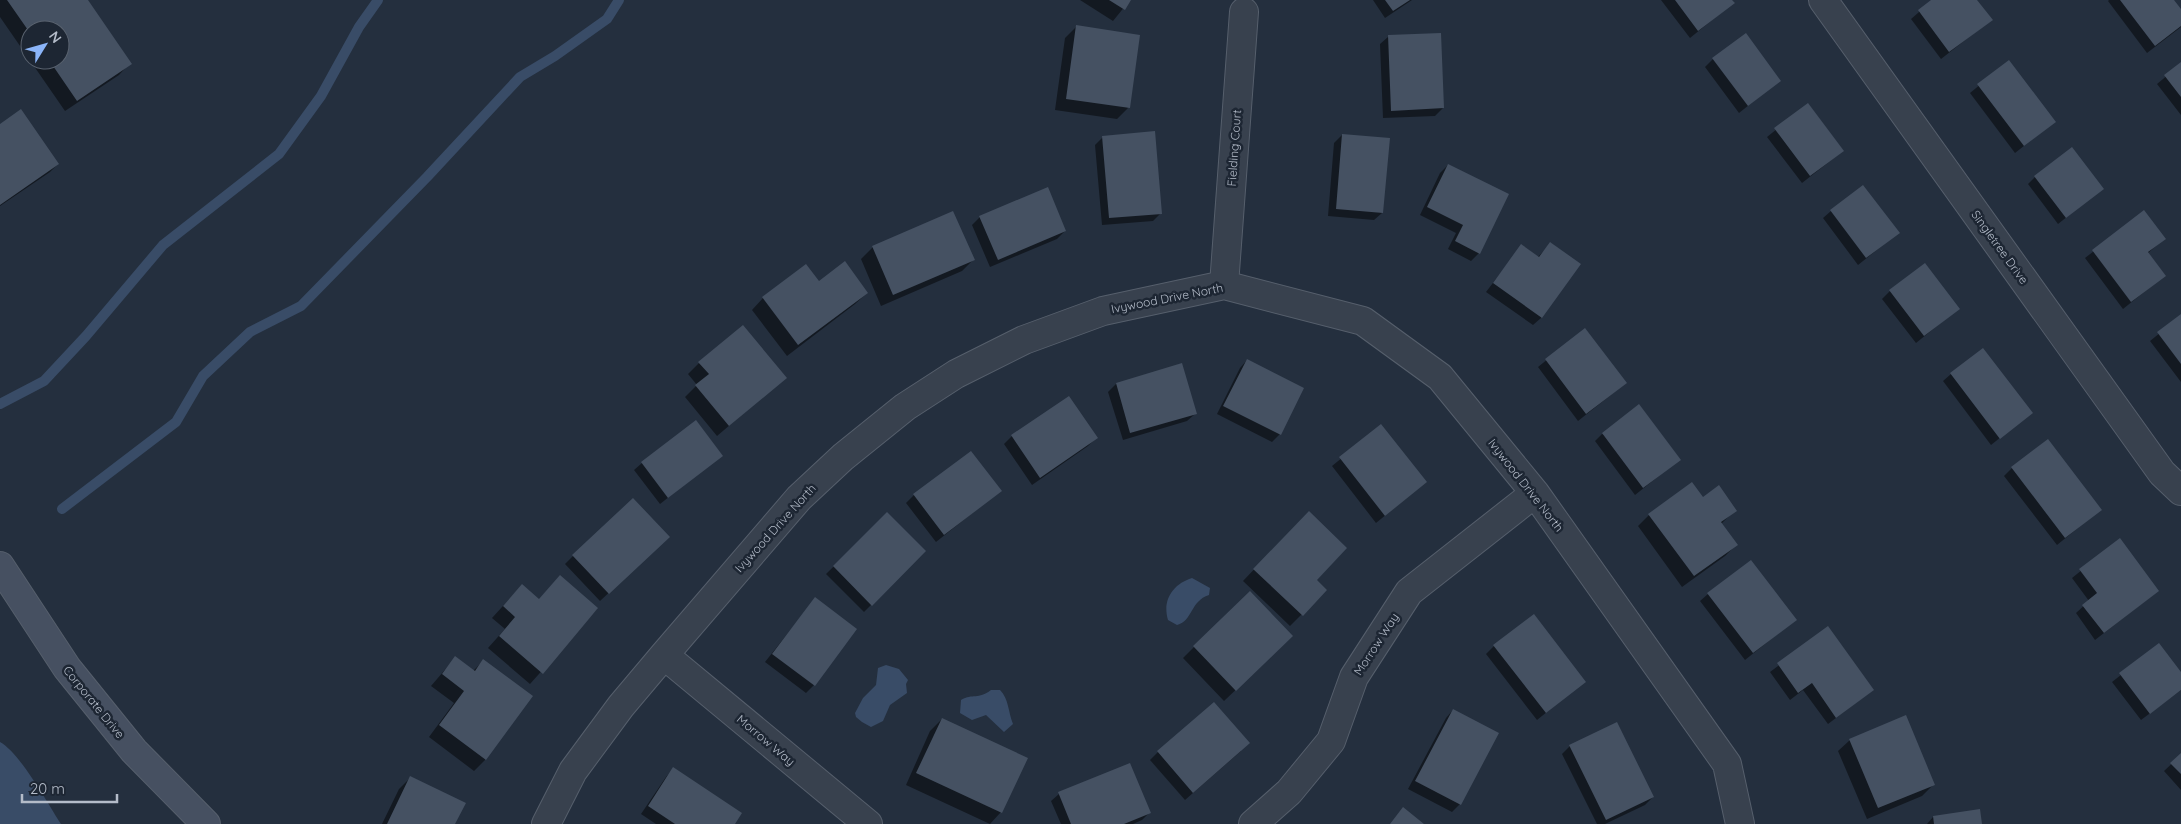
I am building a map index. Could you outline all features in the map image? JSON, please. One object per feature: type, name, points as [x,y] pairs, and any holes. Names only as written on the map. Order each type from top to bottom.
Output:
[{"type":"street","name":"Singletree Drive","points":[[1823,0],[2162,473],[2181,491]]},
{"type":"street","name":"Fielding Court","points":[[1224,285],[1244,12]]},
{"type":"street","name":"Ivywood Drive North","points":[[546,824],[573,771],[621,706],[799,498],[842,458],[905,408],[956,374],[1024,340],[1103,311],[1224,285],[1363,321],[1440,376],[1535,493],[1727,764],[1740,824]]},
{"type":"street","name":"Morrow Way","points":[[1252,824],[1289,792],[1331,741],[1354,677],[1409,592],[1535,493]]},
{"type":"street","name":"Corporate Drive","points":[[0,566],[66,668],[134,751],[206,824]]},
{"type":"street","name":"Morrow Way","points":[[664,655],[868,824]]},
{"type":"water","points":[[1192,578],[1210,588],[1209,595],[1198,602],[1186,619],[1177,625],[1168,620],[1168,600],[1179,584]]},
{"type":"water","points":[[886,665],[899,669],[908,680],[906,684],[907,693],[890,705],[883,721],[871,727],[856,717],[855,713],[863,698],[876,685],[878,668]]},
{"type":"water","points":[[991,690],[1000,690],[1007,702],[1013,724],[1004,732],[986,715],[972,720],[960,713],[961,700],[983,695]]},
{"type":"water","points":[[0,742],[8,748],[25,768],[61,824],[0,824]]},
{"type":"building","points":[[7,0],[88,0],[132,64],[77,101],[56,70],[70,70],[70,20],[21,20]]},
{"type":"building","points":[[1109,0],[1131,0],[1125,10]]},
{"type":"building","points":[[1385,0],[1410,0],[1393,11]]},
{"type":"building","points":[[1675,0],[1732,0],[1735,3],[1698,31]]},
{"type":"building","points":[[1931,0],[1977,0],[1993,20],[1949,52],[1918,10]]},
{"type":"building","points":[[2120,0],[2174,0],[2181,9],[2181,26],[2155,46]]},
{"type":"building","points":[[1076,25],[1140,35],[1130,108],[1066,99]]},
{"type":"building","points":[[1441,33],[1444,108],[1391,111],[1388,35]]},
{"type":"building","points":[[1746,33],[1781,81],[1748,106],[1712,58]]},
{"type":"building","points":[[2009,60],[2056,122],[2024,146],[1977,84]]},
{"type":"building","points":[[2181,62],[2181,97],[2164,75]]},
{"type":"building","points":[[1808,103],[1844,151],[1810,176],[1774,128]]},
{"type":"building","points":[[21,109],[59,164],[0,205],[0,124]]},
{"type":"building","points":[[1155,131],[1162,214],[1109,218],[1102,136]]},
{"type":"building","points":[[1342,134],[1390,138],[1383,213],[1336,209]]},
{"type":"building","points":[[2072,147],[2104,189],[2066,218],[2034,176]]},
{"type":"building","points":[[1448,164],[1509,194],[1480,254],[1455,241],[1463,225],[1427,207]]},
{"type":"building","points":[[1863,185],[1900,233],[1866,258],[1830,210]]},
{"type":"building","points":[[1048,187],[1066,231],[998,260],[979,216]]},
{"type":"building","points":[[2144,210],[2166,239],[2148,252],[2166,276],[2131,302],[2092,250]]},
{"type":"building","points":[[953,211],[975,260],[893,295],[872,246]]},
{"type":"building","points":[[1550,242],[1581,264],[1542,318],[1493,283],[1521,244],[1539,257]]},
{"type":"building","points":[[845,261],[868,293],[798,345],[762,297],[806,264],[819,281]]},
{"type":"building","points":[[1925,263],[1960,309],[1924,336],[1889,290]]},
{"type":"building","points":[[2181,314],[2181,364],[2157,332]]},
{"type":"building","points":[[743,325],[787,378],[729,426],[695,385],[709,374],[698,362]]},
{"type":"building","points":[[1585,328],[1627,383],[1586,414],[1545,359]]},
{"type":"building","points":[[1983,348],[2033,413],[2000,439],[1950,373]]},
{"type":"building","points":[[1247,359],[1304,388],[1281,435],[1223,406]]},
{"type":"building","points":[[1182,363],[1197,414],[1130,433],[1116,383]]},
{"type":"building","points":[[1069,396],[1098,438],[1040,478],[1011,435]]},
{"type":"building","points":[[1639,404],[1681,460],[1643,488],[1602,433]]},
{"type":"building","points":[[696,420],[723,456],[668,498],[641,462]]},
{"type":"building","points":[[1381,424],[1427,482],[1385,516],[1339,457]]},
{"type":"building","points":[[2048,439],[2102,510],[2065,538],[2011,467]]},
{"type":"building","points":[[971,451],[1002,491],[944,535],[913,494]]},
{"type":"building","points":[[1692,482],[1703,497],[1719,485],[1737,511],[1721,522],[1738,545],[1694,576],[1648,514]]},
{"type":"building","points":[[633,498],[670,537],[609,594],[572,555]]},
{"type":"building","points":[[1309,511],[1347,548],[1317,580],[1327,590],[1303,616],[1253,569]]},
{"type":"building","points":[[887,512],[926,551],[872,606],[833,566]]},
{"type":"building","points":[[2120,538],[2159,591],[2104,633],[2082,605],[2097,593],[2079,569]]},
{"type":"building","points":[[1751,560],[1797,620],[1753,653],[1707,593]]},
{"type":"building","points":[[560,575],[598,608],[543,674],[499,636],[515,617],[503,606],[522,584],[539,599]]},
{"type":"building","points":[[1250,591],[1293,636],[1236,691],[1193,646]]},
{"type":"building","points":[[815,597],[857,629],[815,686],[772,654]]},
{"type":"building","points":[[1534,614],[1586,682],[1546,713],[1493,645]]},
{"type":"building","points":[[1828,626],[1874,690],[1836,718],[1812,683],[1798,693],[1777,663]]},
{"type":"building","points":[[2159,643],[2181,672],[2181,690],[2150,714],[2119,673]]},
{"type":"building","points":[[455,656],[475,671],[483,659],[533,696],[486,760],[439,725],[464,691],[442,674]]},
{"type":"building","points":[[1214,702],[1250,743],[1193,793],[1157,751]]},
{"type":"building","points":[[1453,709],[1499,733],[1461,805],[1415,781]]},
{"type":"building","points":[[1906,715],[1935,785],[1878,808],[1849,739]]},
{"type":"building","points":[[942,718],[1028,758],[1002,813],[916,773]]},
{"type":"building","points":[[1617,722],[1654,797],[1606,820],[1569,745]]},
{"type":"building","points":[[2181,753],[2181,774],[2170,763]]},
{"type":"building","points":[[1130,763],[1151,813],[1124,824],[1071,824],[1058,792]]},
{"type":"building","points":[[673,767],[742,813],[735,824],[675,824],[648,806]]},
{"type":"building","points":[[410,776],[466,803],[455,824],[387,824]]},
{"type":"building","points":[[1403,807],[1424,824],[1390,824]]},
{"type":"building","points":[[1980,809],[1982,824],[1934,824],[1933,816]]},
{"type":"waterway","points":[[0,404],[44,381],[86,336],[163,245],[279,154],[321,96],[359,27],[378,0]]},
{"type":"waterway","points":[[62,509],[176,422],[203,376],[250,332],[301,306],[427,177],[520,77],[555,56],[607,19],[619,0]]}]
